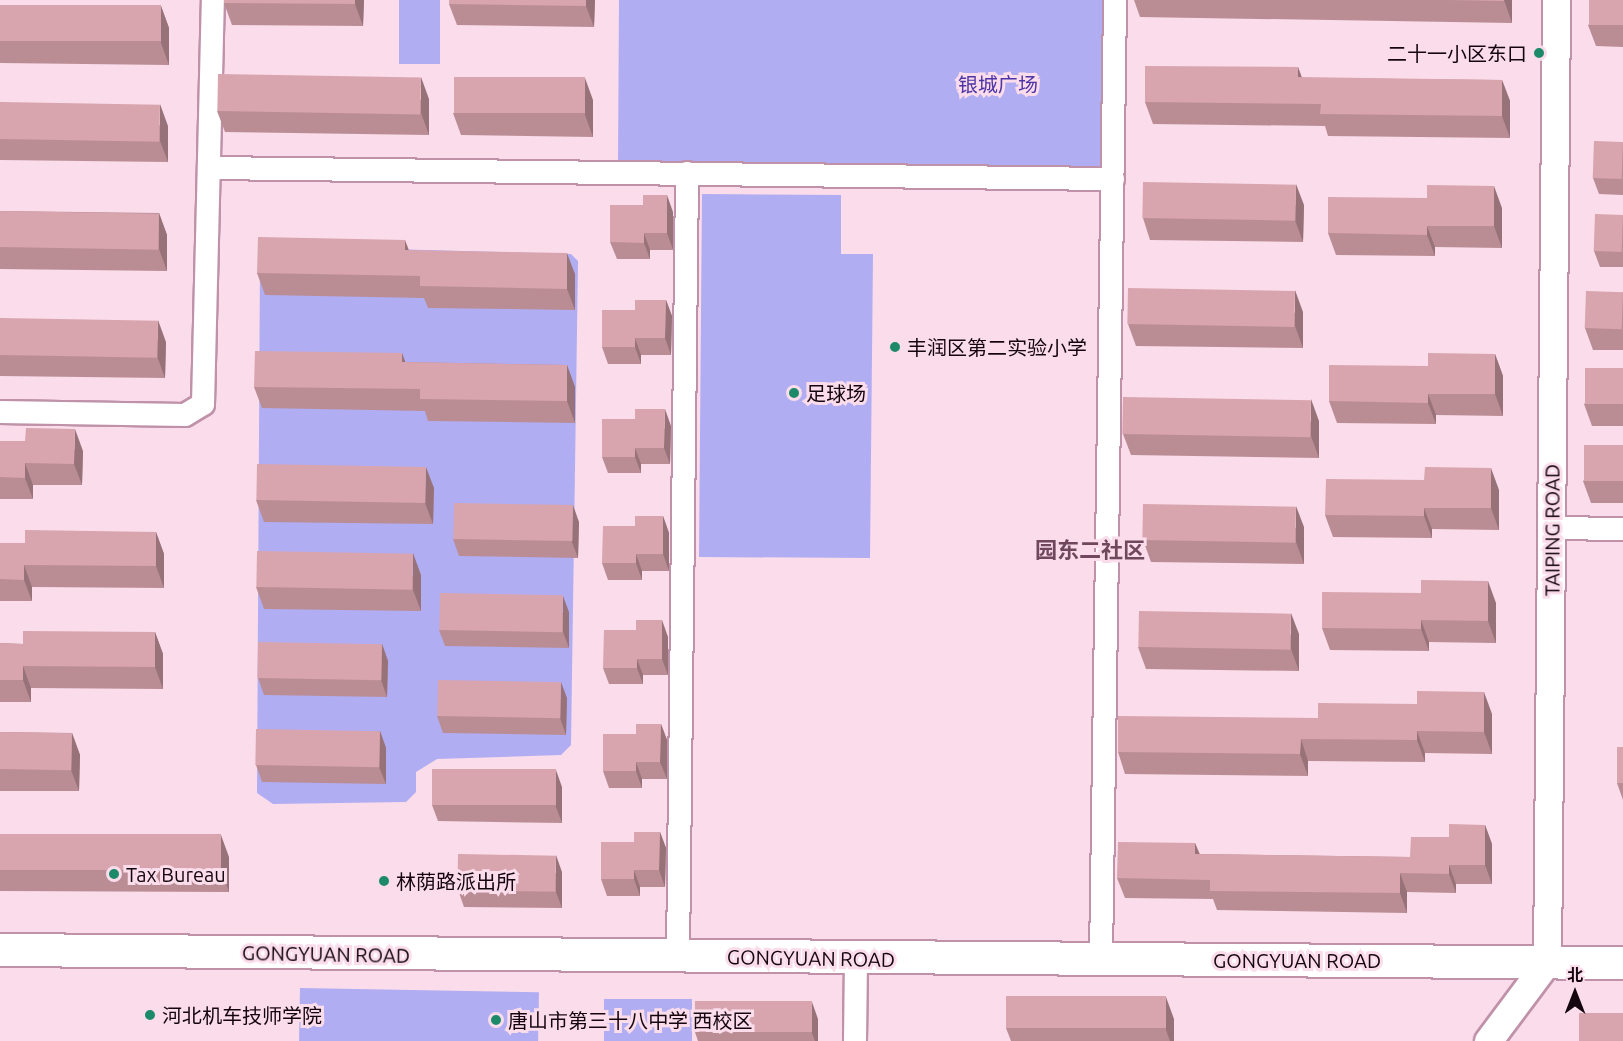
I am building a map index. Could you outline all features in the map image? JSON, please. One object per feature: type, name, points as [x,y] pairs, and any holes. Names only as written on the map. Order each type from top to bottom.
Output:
[{"type":"main road","name":"GONGYUAN ROAD","points":[[0,950],[856,959],[1101,958],[1623,963]]},
{"type":"street","points":[[0,412],[186,415],[203,404],[213,0]]},
{"type":"street","points":[[1101,958],[1115,0]]},
{"type":"street","name":"TAIPING ROAD","points":[[1547,962],[1556,0]]},
{"type":"street","points":[[209,168],[1113,178]]},
{"type":"street","points":[[678,957],[687,173]]},
{"type":"street","points":[[1552,528],[1623,528]]},
{"type":"street","points":[[855,1041],[856,959]]},
{"type":"street","points":[[1488,1041],[1547,962]]},
{"type":"green space","points":[[399,0],[440,0],[440,64],[399,64]]},
{"type":"green space","name":"银城广场","points":[[619,0],[1106,0],[1105,158],[1101,166],[1093,170],[618,164]]},
{"type":"green space","points":[[702,194],[841,195],[841,254],[873,254],[870,558],[699,557]]},
{"type":"green space","points":[[276,246],[571,254],[578,261],[571,745],[561,755],[437,759],[416,772],[416,792],[406,802],[273,804],[257,793],[260,256]]},
{"type":"green space","name":"唐山市第三十八中学 西校区","points":[[300,988],[539,992],[538,1041],[299,1041]]},
{"type":"green space","points":[[604,999],[692,999],[692,1041],[604,1041]]},
{"type":"building","points":[[224,0],[355,0],[355,4],[224,3]]},
{"type":"building","points":[[449,0],[586,0],[586,6],[449,4]]},
{"type":"building","points":[[1448,0],[1504,0],[1504,1]]},
{"type":"building","points":[[1589,0],[1623,0],[1623,25],[1589,25]]},
{"type":"building","points":[[0,5],[161,5],[161,41],[0,41]]},
{"type":"building","points":[[1145,66],[1298,67],[1298,77],[1502,80],[1502,116],[1320,114],[1321,104],[1145,102]]},
{"type":"building","points":[[218,74],[421,78],[420,115],[217,111]]},
{"type":"building","points":[[454,77],[585,77],[585,113],[454,113]]},
{"type":"building","points":[[0,102],[160,105],[159,142],[0,139]]},
{"type":"building","points":[[1594,141],[1623,142],[1622,179],[1593,178]]},
{"type":"building","points":[[1143,182],[1296,185],[1295,221],[1142,218]]},
{"type":"building","points":[[1427,185],[1494,186],[1494,226],[1427,226],[1427,235],[1328,233],[1328,197],[1427,198]]},
{"type":"building","points":[[643,195],[667,195],[667,233],[644,233],[644,243],[610,242],[610,205],[643,205]]},
{"type":"building","points":[[0,211],[159,214],[158,250],[0,247]]},
{"type":"building","points":[[1595,214],[1623,215],[1622,252],[1594,251]]},
{"type":"building","points":[[258,237],[405,240],[405,250],[567,253],[567,289],[420,286],[420,276],[257,273]]},
{"type":"building","points":[[1128,288],[1295,291],[1294,327],[1127,324]]},
{"type":"building","points":[[1586,291],[1623,292],[1622,329],[1585,328]]},
{"type":"building","points":[[635,300],[666,300],[665,338],[635,338],[635,347],[602,347],[602,310],[635,310]]},
{"type":"building","points":[[0,318],[158,321],[157,358],[0,355]]},
{"type":"building","points":[[255,351],[402,353],[402,362],[567,365],[567,401],[420,399],[420,389],[254,387]]},
{"type":"building","points":[[1428,353],[1495,354],[1495,394],[1428,394],[1428,403],[1329,401],[1329,365],[1428,366]]},
{"type":"building","points":[[1585,368],[1623,368],[1623,404],[1585,404]]},
{"type":"building","points":[[1123,397],[1311,400],[1310,437],[1122,434]]},
{"type":"building","points":[[635,409],[665,409],[664,448],[635,448],[635,457],[602,457],[602,419],[635,419]]},
{"type":"building","points":[[26,428],[75,429],[74,464],[25,463],[25,478],[0,477],[0,441],[25,441]]},
{"type":"building","points":[[1584,445],[1623,445],[1623,481],[1584,481]]},
{"type":"building","points":[[257,464],[426,467],[425,503],[256,500]]},
{"type":"building","points":[[1425,467],[1491,468],[1491,508],[1424,508],[1424,516],[1325,515],[1326,479],[1424,480]]},
{"type":"building","points":[[454,503],[573,505],[572,541],[453,539]]},
{"type":"building","points":[[1143,504],[1296,507],[1295,543],[1142,540]]},
{"type":"building","points":[[635,516],[663,516],[663,554],[636,554],[636,563],[602,563],[603,526],[635,526]]},
{"type":"building","points":[[25,530],[156,532],[156,566],[24,565],[24,580],[0,579],[0,543],[25,543]]},
{"type":"building","points":[[257,551],[413,554],[412,590],[256,587]]},
{"type":"building","points":[[1421,580],[1488,581],[1488,621],[1421,620],[1421,629],[1322,628],[1322,592],[1421,593]]},
{"type":"building","points":[[440,593],[563,595],[562,632],[439,630]]},
{"type":"building","points":[[1139,611],[1291,614],[1290,650],[1138,647]]},
{"type":"building","points":[[636,620],[662,620],[662,659],[637,659],[637,668],[603,668],[604,630],[636,630]]},
{"type":"building","points":[[23,631],[155,632],[155,667],[23,666],[23,680],[0,680],[0,643],[23,644]]},
{"type":"building","points":[[258,642],[382,644],[381,680],[257,678]]},
{"type":"building","points":[[438,680],[561,682],[560,718],[437,716]]},
{"type":"building","points":[[1417,691],[1484,692],[1484,732],[1417,731],[1417,740],[1301,739],[1300,754],[1118,752],[1118,716],[1318,718],[1318,703],[1417,704]]},
{"type":"building","points":[[636,724],[661,724],[660,762],[636,762],[636,771],[603,771],[603,734],[636,734]]},
{"type":"building","points":[[256,729],[380,731],[379,767],[255,765]]},
{"type":"building","points":[[0,732],[72,733],[71,770],[0,769]]},
{"type":"building","points":[[1617,747],[1623,747],[1623,783],[1617,783]]},
{"type":"building","points":[[432,769],[556,769],[556,805],[432,805]]},
{"type":"building","points":[[1449,824],[1485,825],[1485,865],[1449,865],[1449,874],[1400,873],[1400,893],[1210,891],[1210,880],[1117,878],[1118,842],[1195,843],[1195,854],[1410,857],[1411,837],[1449,837]]},
{"type":"building","points":[[634,832],[660,832],[659,870],[634,870],[634,879],[601,879],[601,842],[634,842]]},
{"type":"building","points":[[0,834],[221,834],[221,870],[0,870]]},
{"type":"building","points":[[458,854],[556,856],[555,892],[457,890]]},
{"type":"building","points":[[1006,996],[1166,996],[1166,1028],[1006,1028]]},
{"type":"building","points":[[695,1001],[812,1001],[812,1032],[695,1032]]},
{"type":"building","points":[[1579,1013],[1623,1013],[1623,1041],[1579,1041]]},
{"type":"place","name":"二十一小区东口","points":[[1539,53]]},
{"type":"place","name":"丰润区第二实验小学","points":[[895,347]]},
{"type":"place","name":"足球场","points":[[794,393]]},
{"type":"place","name":"Tax Bureau","points":[[114,874]]},
{"type":"place","name":"林荫路派出所","points":[[384,881]]},
{"type":"place","name":"河北机车技师学院","points":[[150,1015]]},
{"type":"place","name":"唐山市第三十八中学 西校区","points":[[496,1020]]},
{"type":"district","name":"园东二社区","points":[[1090,550]]}]
